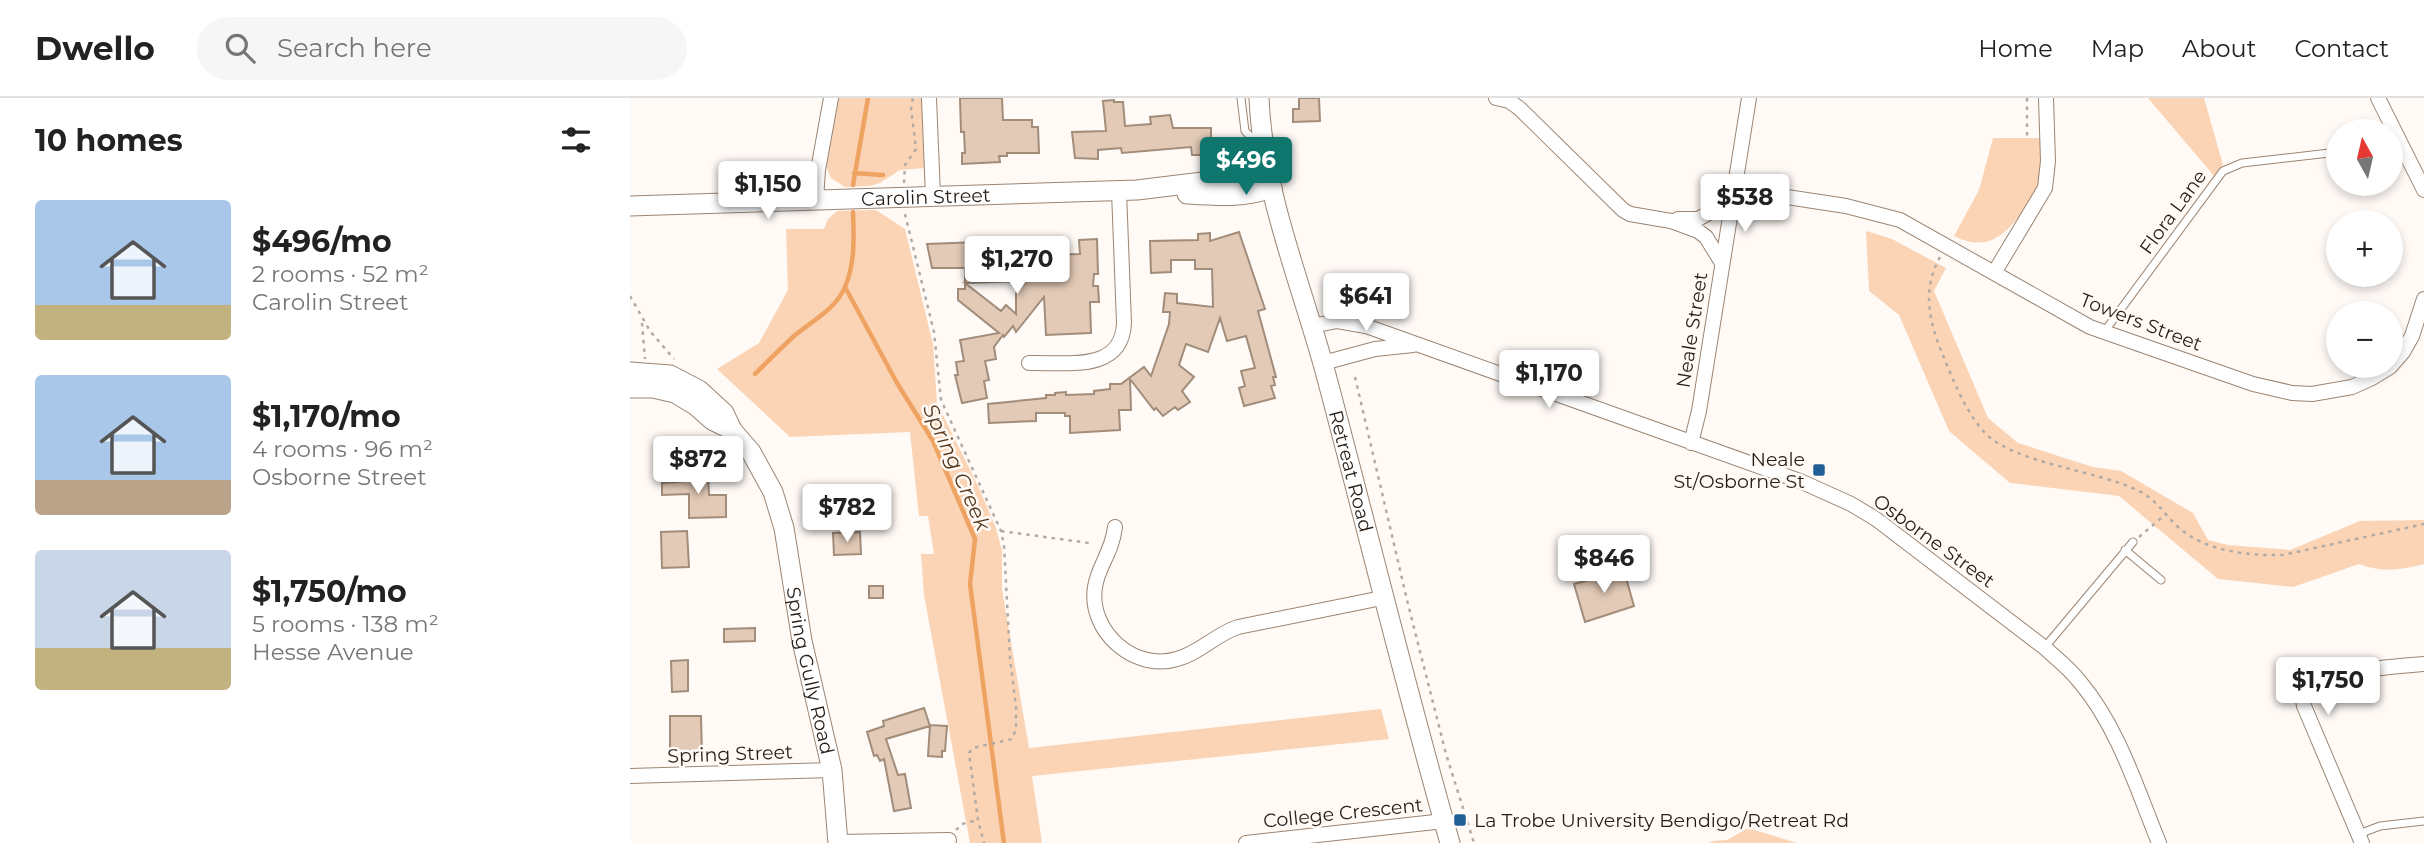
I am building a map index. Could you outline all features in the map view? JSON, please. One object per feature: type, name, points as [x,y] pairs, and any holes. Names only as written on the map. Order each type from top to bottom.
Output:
[{"type":"street","points":[[816,200],[818,170],[831,98]]},
{"type":"street","points":[[929,98],[933,196]]},
{"type":"street","name":"Retreat Road","points":[[1259,98],[1263,149],[1270,181],[1323,363],[1382,598],[1450,843]]},
{"type":"street","points":[[1496,98],[1509,101],[1519,108],[1623,210],[1630,214],[1671,221],[1701,232],[1722,263]]},
{"type":"street","name":"Neale Street","points":[[1691,443],[1698,418],[1749,98]]},
{"type":"street","points":[[1994,273],[2045,188],[2048,161],[2046,98]]},
{"type":"street","points":[[2378,98],[2386,119]]},
{"type":"street","points":[[2403,154],[2423,191]]},
{"type":"street","name":"Carolin Street","points":[[630,206],[1128,190],[1270,181]]},
{"type":"street","points":[[1029,363],[1100,360],[1111,354],[1119,345],[1124,323],[1128,190]]},
{"type":"street","points":[[1671,221],[1698,219],[1733,195]]},
{"type":"street","name":"Towers Street","points":[[1733,195],[1833,204],[1887,216],[1915,226],[2074,319],[2103,332],[2253,384],[2292,393],[2312,394],[2352,387],[2372,379],[2390,367],[2412,336],[2424,299]]},
{"type":"street","name":"Osborne Street","points":[[1312,327],[1337,321],[1351,322],[1800,481],[1851,504],[1893,532],[2070,670],[2101,712],[2159,843]]},
{"type":"street","name":"Osborne Street","points":[[1323,363],[1375,349],[1418,345]]},
{"type":"street","name":"Spring Gully Road","points":[[638,367],[670,375],[690,384],[724,413],[732,430],[762,469],[778,503],[802,641],[832,769],[838,842]]},
{"type":"street","name":"Spring Gully Road","points":[[630,388],[653,388],[675,393],[712,420],[732,430]]},
{"type":"street","points":[[1115,527],[1111,551],[1096,580],[1096,609],[1107,634],[1122,648],[1141,658],[1177,660],[1238,627],[1382,598]]},
{"type":"street","points":[[2360,839],[2304,706],[2303,689],[2307,683],[2324,676],[2424,664]]},
{"type":"street","name":"Spring Street","points":[[630,776],[832,769]]},
{"type":"street","name":"College Crescent","points":[[1246,843],[1444,821]]},
{"type":"street","points":[[838,842],[949,840]]},
{"type":"lane","points":[[1241,98],[1245,131],[1263,149]]},
{"type":"lane","name":"Flora Lane","points":[[2103,332],[2223,171],[2242,163],[2326,153]]},
{"type":"lane","points":[[2045,648],[2133,542]]},
{"type":"lane","points":[[2125,550],[2161,580]]},
{"type":"lane","points":[[2360,839],[2380,825],[2424,821]]},
{"type":"path","points":[[903,170],[916,149],[911,107],[914,98]]},
{"type":"path","points":[[2027,98],[2027,138]]},
{"type":"path","points":[[904,197],[908,230],[934,332],[941,400],[1001,531],[1006,566],[1010,658],[1017,719],[1013,737],[970,750],[978,820],[984,843]]},
{"type":"path","points":[[1947,245],[1928,284],[1928,305],[1933,329],[1958,391],[1987,434],[2029,457],[2105,478],[2140,491],[2154,500],[2194,540],[2210,547],[2283,555],[2424,524]]},
{"type":"path","points":[[630,296],[650,331],[674,359]]},
{"type":"path","points":[[638,367],[642,323]]},
{"type":"path","points":[[1355,377],[1446,754],[1474,843]]},
{"type":"path","points":[[2133,542],[2166,514]]},
{"type":"path","points":[[1001,531],[1089,543]]},
{"type":"path","points":[[949,840],[960,825],[978,820]]},
{"type":"shaded area","points":[[838,98],[924,98],[926,168],[900,170],[870,186],[845,187],[831,178],[826,166]]},
{"type":"shaded area","points":[[2148,98],[2204,98],[2223,165],[2214,176]]},
{"type":"shaded area","points":[[1993,138],[2040,138],[2039,182],[2028,204],[2001,235],[1985,242],[1965,241],[1954,236],[1979,190]]},
{"type":"shaded area","points":[[876,210],[905,229],[933,344],[937,403],[996,528],[1002,551],[1002,589],[1029,748],[1381,709],[1389,739],[1032,776],[1042,843],[970,843],[924,595],[921,554],[934,554],[928,516],[919,516],[910,432],[790,437],[717,369],[759,343],[788,290],[786,229],[824,229],[828,219],[837,211]]},
{"type":"shaded area","points":[[1866,231],[1892,239],[1946,268],[1934,291],[1988,418],[2018,443],[2093,467],[2121,471],[2193,513],[2208,540],[2228,545],[2290,550],[2360,521],[2424,520],[2424,564],[2392,570],[2359,564],[2293,587],[2218,579],[2119,496],[2010,483],[1949,431],[1899,315],[1869,291]]},
{"type":"shaded area","points":[[1748,828],[1797,843],[1709,843],[1727,840]]},
{"type":"building","points":[[960,98],[1002,98],[1003,120],[1032,120],[1032,127],[1038,127],[1039,153],[1007,153],[1007,156],[999,156],[1000,162],[962,164],[962,153],[965,153]]},
{"type":"building","points":[[1299,98],[1319,98],[1320,121],[1293,122],[1293,109],[1299,109]]},
{"type":"building","points":[[1103,101],[1123,102],[1125,126],[1151,124],[1150,117],[1170,115],[1173,128],[1211,128],[1211,155],[1192,155],[1191,147],[1122,153],[1121,148],[1098,150],[1098,159],[1075,158],[1072,132],[1106,131]]},
{"type":"building","points":[[1239,232],[1265,309],[1258,311],[1276,377],[1273,377],[1275,385],[1271,386],[1275,398],[1244,406],[1239,388],[1245,386],[1241,371],[1255,368],[1246,336],[1227,341],[1220,318],[1208,352],[1186,344],[1179,365],[1194,377],[1182,391],[1190,402],[1178,410],[1175,407],[1163,416],[1156,408],[1154,410],[1130,379],[1131,410],[1119,410],[1120,430],[1070,433],[1070,416],[1065,416],[1065,413],[1036,413],[1036,421],[989,423],[988,404],[1046,398],[1046,395],[1055,393],[1094,394],[1094,391],[1110,389],[1110,384],[1121,384],[1144,367],[1151,376],[1169,324],[1170,312],[1163,312],[1165,293],[1177,294],[1177,303],[1213,307],[1212,269],[1195,269],[1195,260],[1171,260],[1171,272],[1151,273],[1150,241],[1198,240],[1198,234],[1210,233],[1210,241]]},
{"type":"building","points":[[1097,239],[1098,274],[1094,274],[1093,286],[1098,286],[1099,302],[1090,302],[1091,333],[1046,335],[1044,297],[1016,332],[1013,326],[1004,337],[1003,335],[994,347],[996,359],[985,361],[989,380],[984,381],[987,398],[962,403],[955,375],[958,375],[956,362],[964,361],[960,340],[999,333],[958,300],[958,289],[965,289],[965,283],[965,268],[932,268],[927,244],[1028,240],[1029,254],[1047,255],[1080,254],[1079,240]],"holes":[[[1026,281],[1016,293],[1016,314],[1006,305],[1001,311],[965,283]]]},
{"type":"building","points":[[688,473],[708,473],[709,495],[726,495],[726,517],[689,518],[689,494],[662,495],[662,483],[688,481]]},
{"type":"building","points":[[687,531],[689,567],[662,568],[661,532]]},
{"type":"building","points":[[860,532],[861,554],[834,555],[833,533]]},
{"type":"building","points":[[1608,567],[1610,575],[1624,571],[1634,606],[1585,622],[1574,584],[1596,578],[1594,571]]},
{"type":"building","points":[[869,586],[883,586],[883,598],[869,598]]},
{"type":"building","points":[[755,628],[755,641],[724,642],[724,629]]},
{"type":"building","points":[[688,660],[688,691],[672,692],[671,661]]},
{"type":"building","points":[[924,708],[930,726],[886,739],[898,775],[905,774],[911,808],[894,811],[884,759],[880,761],[877,755],[874,756],[867,732],[884,726],[883,721]]},
{"type":"building","points":[[670,716],[701,716],[702,755],[670,755]]},
{"type":"building","points":[[930,725],[947,726],[942,757],[928,756]]},
{"type":"waterway","points":[[853,185],[868,98]]},
{"type":"waterway","points":[[854,173],[883,175]]},
{"type":"waterway","points":[[755,374],[794,336],[830,308],[841,295],[852,260],[853,212]]},
{"type":"waterway","name":"Spring Creek","points":[[845,287],[897,383],[933,441],[975,539],[970,584],[1004,843]]},
{"type":"place","name":"Neale St/Osborne St","points":[[1819,470]]},
{"type":"place","name":"La Trobe University Bendigo/Retreat Rd","points":[[1460,820]]}]
